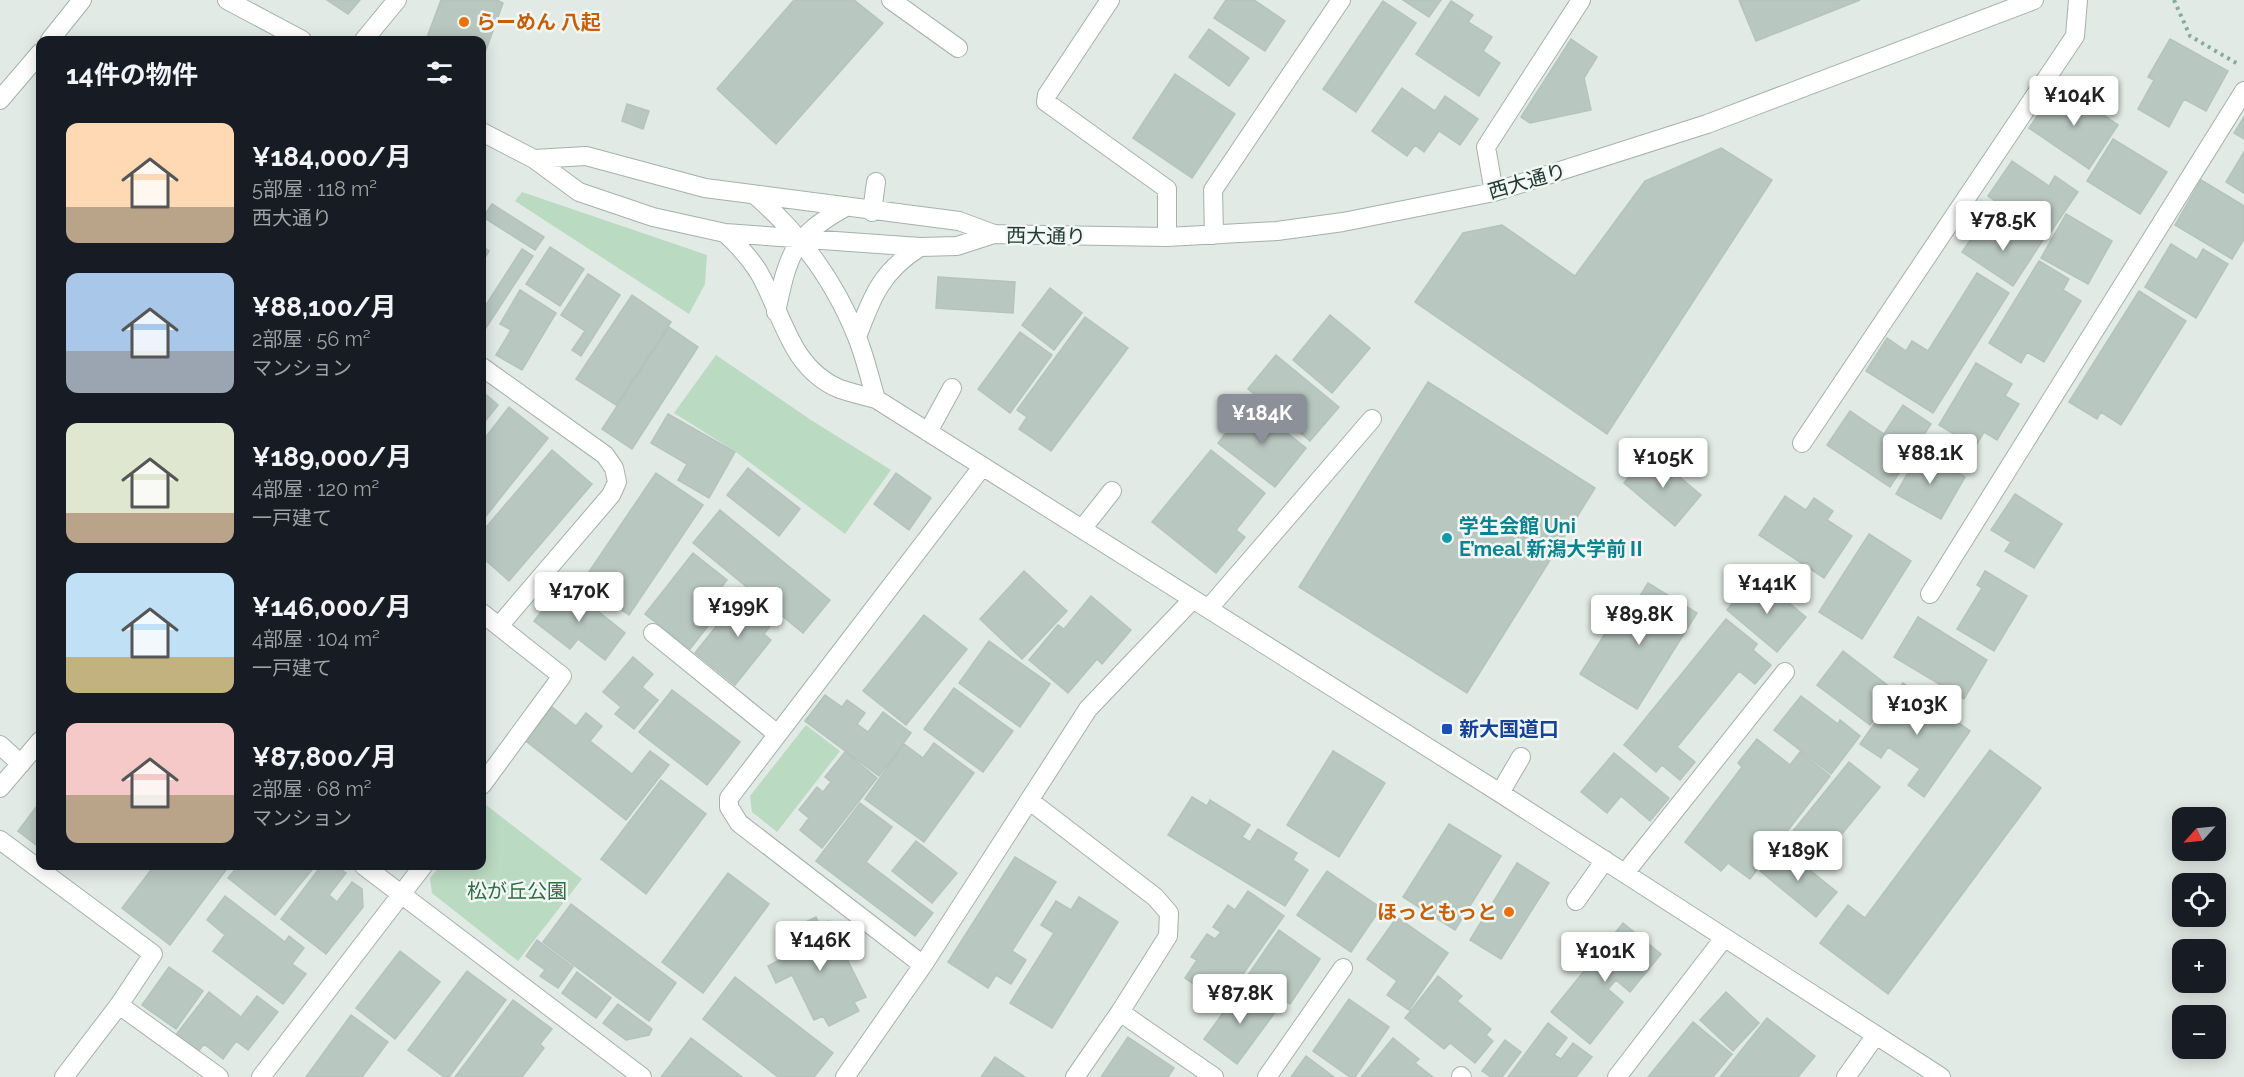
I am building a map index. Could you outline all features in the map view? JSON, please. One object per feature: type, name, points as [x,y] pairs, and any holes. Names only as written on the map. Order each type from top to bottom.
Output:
[{"type":"street","points":[[53,36],[82,0]]},
{"type":"street","points":[[227,0],[294,36]]},
{"type":"street","points":[[367,36],[397,0]]},
{"type":"street","points":[[891,0],[918,26],[958,48]]},
{"type":"street","points":[[1110,0],[1047,95],[1046,102],[1167,189],[1167,237]]},
{"type":"street","points":[[1214,235],[1212,190],[1341,0]]},
{"type":"street","points":[[1494,192],[1486,147],[1581,0]]},
{"type":"street","name":"西大通り","points":[[486,134],[534,159],[579,192],[654,217],[725,234],[920,247],[957,246],[994,234],[1167,237],[1214,235],[1343,222],[1494,192],[1707,124],[2034,0]]},
{"type":"street","points":[[1802,442],[2082,40],[2078,0]]},
{"type":"street","points":[[0,100],[36,58]]},
{"type":"street","points":[[1930,594],[2244,91]]},
{"type":"street","name":"西大通り","points":[[534,159],[586,156],[705,188],[872,212],[959,221],[994,234]]},
{"type":"street","points":[[872,212],[876,182]]},
{"type":"street","points":[[756,196],[780,216],[819,265],[857,337],[876,399]]},
{"type":"street","points":[[776,312],[788,259],[800,240],[822,221],[844,208]]},
{"type":"street","points":[[725,234],[744,251],[759,272],[789,340],[807,365],[838,388],[876,399],[1500,793],[1941,1077]]},
{"type":"street","points":[[857,337],[873,294],[891,270],[920,247]]},
{"type":"street","points":[[486,370],[605,456],[614,468],[617,482],[611,495],[499,626]]},
{"type":"street","points":[[928,432],[952,388]]},
{"type":"street","points":[[845,1077],[923,965],[1088,710],[1201,603],[1372,419]]},
{"type":"street","points":[[923,965],[748,830],[732,815],[729,798],[776,733],[982,467]]},
{"type":"street","points":[[1082,529],[1112,491]]},
{"type":"street","points":[[486,616],[562,676],[486,780]]},
{"type":"street","points":[[654,633],[776,733]]},
{"type":"street","points":[[1625,873],[1785,672]]},
{"type":"street","points":[[0,745],[21,764]]},
{"type":"street","points":[[0,788],[36,746]]},
{"type":"street","points":[[1500,793],[1521,757]]},
{"type":"street","points":[[1030,801],[1155,897],[1168,913],[1168,936],[1075,1077]]},
{"type":"street","points":[[0,840],[36,867]]},
{"type":"street","points":[[1576,901],[1605,860]]},
{"type":"street","points":[[40,870],[153,954],[119,1005],[64,1077]]},
{"type":"street","points":[[369,870],[642,1077]]},
{"type":"street","points":[[261,1077],[420,870]]},
{"type":"street","points":[[1617,1077],[1724,939]]},
{"type":"street","points":[[1267,1077],[1343,968]]},
{"type":"street","points":[[119,1005],[219,1077]]},
{"type":"street","points":[[1120,1012],[1211,1076]]},
{"type":"street","points":[[1846,1077],[1876,1035]]},
{"type":"path","points":[[2175,0],[2190,36],[2244,68]]},
{"type":"green space","points":[[522,192],[707,255],[705,284],[689,314],[515,201]]},
{"type":"green space","points":[[716,355],[811,420],[891,470],[845,534],[736,452],[674,413]]},
{"type":"green space","points":[[806,725],[840,751],[777,832],[752,812],[750,796]]},
{"type":"green space","name":"松が丘公園","points":[[486,805],[582,879],[518,961],[432,893],[430,878],[437,870],[486,870]]},
{"type":"building","points":[[327,0],[360,0],[348,14]]},
{"type":"building","name":"らーめん 八起","points":[[441,0],[497,0],[503,3],[486,50],[486,36],[428,36]]},
{"type":"building","points":[[794,0],[854,0],[883,23],[776,144],[717,89]]},
{"type":"building","points":[[1226,0],[1254,0],[1285,21],[1265,51],[1214,18]]},
{"type":"building","points":[[1403,0],[1441,0],[1429,17]]},
{"type":"building","points":[[1739,0],[1860,0],[1756,41]]},
{"type":"building","points":[[1383,1],[1416,23],[1356,112],[1323,89]]},
{"type":"building","points":[[1451,1],[1473,15],[1468,22],[1492,37],[1483,51],[1500,63],[1479,96],[1416,54]]},
{"type":"building","points":[[1209,29],[1249,58],[1229,86],[1189,57]]},
{"type":"building","points":[[1571,39],[1597,57],[1584,78],[1591,110],[1530,123],[1521,117]]},
{"type":"building","points":[[2170,39],[2228,71],[2206,111],[2184,99],[2169,127],[2138,109],[2154,80],[2148,77]]},
{"type":"building","points":[[1175,74],[1235,114],[1192,178],[1133,138]]},
{"type":"building","points":[[2059,84],[2118,125],[2089,169],[2029,128]]},
{"type":"building","points":[[1402,88],[1435,111],[1445,96],[1478,119],[1460,145],[1439,131],[1424,152],[1415,145],[1407,156],[1372,131]]},
{"type":"building","points":[[627,104],[649,111],[643,129],[622,121]]},
{"type":"building","points":[[2244,117],[2244,139],[2234,133]]},
{"type":"building","points":[[2113,139],[2167,172],[2140,214],[2087,181]]},
{"type":"building","points":[[1721,148],[1772,180],[1607,434],[1415,302],[1463,233],[1502,225],[1575,276],[1645,181]]},
{"type":"building","points":[[2244,152],[2244,193],[2226,182]]},
{"type":"building","points":[[2012,161],[2049,186],[2055,176],[2078,192],[2048,236],[1988,196]]},
{"type":"building","points":[[2201,180],[2244,206],[2244,239],[2232,259],[2175,225]]},
{"type":"building","points":[[492,204],[544,237],[535,250],[486,219],[486,213]]},
{"type":"building","points":[[2066,214],[2112,241],[2088,284],[2041,258]]},
{"type":"building","points":[[1981,224],[2007,242],[2019,224],[2043,240],[2013,286],[1962,252]]},
{"type":"building","points":[[2171,244],[2197,260],[2203,249],[2228,264],[2196,318],[2145,287]]},
{"type":"building","points":[[550,247],[584,269],[560,306],[526,284]]},
{"type":"building","points":[[522,249],[533,256],[486,328],[486,305]]},
{"type":"building","points":[[2039,261],[2069,279],[2063,290],[2081,301],[2044,362],[2027,352],[2021,363],[1989,343]]},
{"type":"building","points":[[1977,273],[2009,293],[1933,413],[1866,371],[1887,338],[1906,351],[1912,341],[1928,351]]},
{"type":"building","points":[[588,274],[620,295],[581,356],[572,350],[585,331],[561,315]]},
{"type":"building","points":[[938,277],[1015,282],[1013,313],[936,308]]},
{"type":"building","points":[[1050,288],[1082,313],[1054,350],[1022,325]]},
{"type":"building","points":[[520,290],[556,313],[522,370],[496,355],[511,330],[500,324]]},
{"type":"building","points":[[2139,291],[2186,321],[2121,425],[2101,412],[2097,419],[2069,402]]},
{"type":"building","points":[[632,295],[671,322],[616,405],[576,379]]},
{"type":"building","points":[[1330,315],[1370,348],[1332,393],[1293,360]]},
{"type":"building","points":[[1085,317],[1128,348],[1051,451],[1019,429],[1027,417],[1017,410]]},
{"type":"building","points":[[669,327],[698,347],[632,449],[602,429]]},
{"type":"building","points":[[1020,332],[1052,355],[1010,413],[978,389]]},
{"type":"building","points":[[1276,355],[1339,407],[1310,441],[1248,389]]},
{"type":"building","points":[[1976,363],[2012,384],[2005,396],[2019,404],[1997,440],[1984,432],[1975,447],[1939,425]]},
{"type":"building","name":"学生会館 Uni E’meal 新潟大学前Ⅱ","points":[[1428,382],[1595,488],[1467,693],[1299,587]]},
{"type":"building","points":[[486,394],[498,405],[486,420]]},
{"type":"building","points":[[1250,403],[1306,448],[1275,487],[1218,443]]},
{"type":"building","points":[[1903,405],[1931,424],[1890,487],[1827,445],[1850,411],[1884,434]]},
{"type":"building","points":[[509,407],[548,438],[486,516],[486,437]]},
{"type":"building","points":[[668,414],[735,452],[709,498],[678,480],[687,464],[651,443]]},
{"type":"building","points":[[552,450],[592,484],[509,581],[486,561],[486,527]]},
{"type":"building","points":[[1211,450],[1265,493],[1236,530],[1245,537],[1216,573],[1152,522]]},
{"type":"building","points":[[1920,451],[1965,477],[1941,519],[1896,494]]},
{"type":"building","points":[[1650,452],[1701,495],[1675,526],[1624,483]]},
{"type":"building","points":[[748,468],[800,509],[779,536],[727,495]]},
{"type":"building","points":[[656,473],[703,505],[629,615],[582,582]]},
{"type":"building","points":[[896,473],[931,498],[909,530],[874,504]]},
{"type":"building","points":[[2015,494],[2062,524],[2034,568],[2005,551],[2011,542],[1991,530]]},
{"type":"building","points":[[1785,496],[1806,510],[1814,498],[1833,511],[1827,520],[1852,536],[1824,578],[1759,535]]},
{"type":"building","points":[[720,510],[830,600],[803,633],[693,543]]},
{"type":"building","points":[[1869,534],[1911,561],[1862,639],[1819,612]]},
{"type":"building","points":[[693,553],[727,580],[716,595],[726,603],[690,649],[645,614]]},
{"type":"building","points":[[1024,571],[1067,611],[1022,659],[980,619]]},
{"type":"building","points":[[1985,571],[2027,596],[1994,651],[1957,629],[1982,588],[1977,585]]},
{"type":"building","points":[[1752,580],[1768,594],[1772,589],[1806,617],[1777,652],[1727,610]]},
{"type":"building","points":[[563,583],[625,633],[605,660],[578,639],[570,649],[534,621]]},
{"type":"building","points":[[1648,583],[1697,613],[1637,709],[1580,674],[1622,606],[1630,612]]},
{"type":"building","points":[[745,590],[778,616],[764,634],[771,640],[735,685],[695,653]]},
{"type":"building","points":[[1091,596],[1131,630],[1102,664],[1097,659],[1068,693],[1029,660],[1058,625],[1064,629]]},
{"type":"building","points":[[924,615],[967,649],[906,725],[863,691]]},
{"type":"building","points":[[1918,617],[1987,660],[1964,699],[1894,657]]},
{"type":"building","points":[[1726,619],[1757,644],[1753,650],[1771,665],[1755,684],[1739,671],[1677,747],[1695,762],[1680,780],[1662,765],[1656,772],[1624,745]]},
{"type":"building","points":[[989,641],[1050,684],[1020,727],[959,683]]},
{"type":"building","points":[[1843,651],[1895,691],[1870,725],[1817,685]]},
{"type":"building","points":[[633,657],[653,674],[642,687],[658,700],[634,729],[615,714],[621,707],[603,692]]},
{"type":"building","points":[[1903,683],[1970,731],[1924,797],[1908,785],[1920,769],[1888,747],[1881,758],[1860,744]]},
{"type":"building","points":[[954,688],[1013,731],[983,772],[924,729]]},
{"type":"building","points":[[672,690],[740,742],[707,785],[639,732]]},
{"type":"building","points":[[825,695],[842,707],[847,700],[865,713],[857,724],[868,732],[883,712],[911,733],[879,776],[805,721]]},
{"type":"building","points":[[1801,696],[1838,724],[1840,720],[1860,736],[1831,774],[1774,730]]},
{"type":"building","points":[[552,707],[576,726],[586,713],[602,726],[590,741],[632,774],[650,751],[669,765],[626,820],[526,741]]},
{"type":"building","points":[[1757,739],[1790,765],[1800,752],[1830,776],[1750,879],[1728,863],[1721,871],[1685,842],[1742,767],[1738,763]]},
{"type":"building","points":[[934,743],[974,773],[924,842],[865,799],[904,744],[923,758]]},
{"type":"building","points":[[1990,750],[2041,788],[1888,994],[1820,943],[1848,905],[1865,918]]},
{"type":"building","points":[[1333,751],[1385,783],[1339,857],[1287,825]]},
{"type":"building","points":[[845,752],[877,778],[822,848],[800,830],[809,818],[799,810],[817,787],[823,792],[831,782],[825,777]]},
{"type":"building","points":[[1614,753],[1669,798],[1650,821],[1621,796],[1607,813],[1581,792]]},
{"type":"building","points":[[1849,762],[1880,787],[1816,866],[1785,841]]},
{"type":"building","points":[[661,780],[706,814],[646,894],[601,859]]},
{"type":"building","points":[[1192,797],[1207,806],[1210,800],[1250,825],[1242,837],[1250,842],[1258,829],[1297,853],[1293,860],[1308,870],[1285,906],[1168,835]]},
{"type":"building","points":[[860,803],[892,827],[866,862],[933,913],[915,936],[816,861]]},
{"type":"building","points":[[36,807],[36,845],[18,831]]},
{"type":"building","points":[[1449,824],[1501,856],[1455,930],[1403,897]]},
{"type":"building","points":[[916,841],[957,873],[932,903],[892,871]]},
{"type":"building","points":[[1780,846],[1837,892],[1816,917],[1760,871]]},
{"type":"building","points":[[1015,857],[1056,882],[1012,951],[1026,960],[1011,984],[996,975],[988,988],[948,962]]},
{"type":"building","name":"ほっともっと","points":[[1517,863],[1549,883],[1501,959],[1470,940]]},
{"type":"building","points":[[151,870],[226,870],[170,945],[122,908]]},
{"type":"building","points":[[235,870],[312,870],[275,915],[228,878]]},
{"type":"building","points":[[318,870],[341,870],[346,873],[329,895],[337,902],[352,882],[362,889],[363,907],[326,954],[281,919]]},
{"type":"building","points":[[1327,871],[1381,908],[1351,952],[1297,915]]},
{"type":"building","points":[[728,873],[769,904],[703,993],[662,962]]},
{"type":"building","points":[[1248,891],[1284,916],[1222,1004],[1185,978],[1197,960],[1191,957],[1207,934],[1215,939],[1221,932],[1213,927],[1228,905],[1235,910]]},
{"type":"building","points":[[225,896],[285,942],[289,936],[304,948],[292,964],[306,974],[283,1004],[213,951],[225,935],[207,920]]},
{"type":"building","points":[[1079,897],[1118,922],[1052,1028],[1010,1003],[1054,933],[1041,925],[1056,901],[1071,910]]},
{"type":"building","points":[[571,904],[676,983],[649,1021],[543,942]]},
{"type":"building","points":[[816,917],[820,925],[828,921],[866,997],[854,1002],[859,1011],[829,1026],[823,1016],[814,1020],[792,975],[776,983],[768,966],[787,956],[781,945],[792,939],[787,931]]},
{"type":"building","points":[[1397,917],[1448,953],[1409,1010],[1387,995],[1397,981],[1367,959]]},
{"type":"building","points":[[1623,923],[1661,954],[1630,992],[1616,980],[1608,989],[1623,1002],[1590,1044],[1551,1012]]},
{"type":"building","points":[[1279,930],[1320,959],[1290,1004],[1248,975]]},
{"type":"building","points":[[537,940],[573,967],[558,988],[540,976],[545,970],[526,956]]},
{"type":"building","points":[[400,951],[440,982],[395,1039],[356,1008]]},
{"type":"building","points":[[169,967],[203,991],[176,1029],[142,1005]]},
{"type":"building","points":[[467,971],[506,1000],[449,1077],[444,1077],[408,1050]]},
{"type":"building","points":[[577,972],[611,998],[596,1018],[562,993]]},
{"type":"building","points":[[1438,976],[1462,996],[1457,1001],[1491,1029],[1486,1035],[1493,1041],[1475,1063],[1450,1043],[1444,1049],[1405,1018]]},
{"type":"building","points":[[735,977],[833,1053],[814,1077],[778,1077],[703,1019]]},
{"type":"building","points":[[1242,987],[1276,1011],[1237,1064],[1204,1039]]},
{"type":"building","points":[[209,992],[241,1017],[257,996],[278,1012],[248,1050],[236,1041],[223,1059],[204,1044],[197,1053],[175,1036]]},
{"type":"building","points":[[1726,992],[1759,1023],[1733,1051],[1700,1020]]},
{"type":"building","points":[[1349,999],[1389,1027],[1355,1077],[1350,1077],[1313,1051]]},
{"type":"building","points":[[513,1000],[552,1029],[540,1044],[544,1048],[522,1077],[455,1077]]},
{"type":"building","points":[[618,1004],[652,1029],[649,1035],[626,1040],[603,1023]]},
{"type":"building","points":[[351,1015],[388,1042],[362,1077],[306,1077]]},
{"type":"building","points":[[1767,1018],[1815,1056],[1798,1077],[1720,1077]]},
{"type":"building","points":[[1693,1022],[1732,1054],[1713,1077],[1648,1077]]},
{"type":"building","points":[[1548,1023],[1567,1038],[1554,1055],[1561,1059],[1573,1043],[1592,1057],[1576,1077],[1508,1077]]},
{"type":"building","points":[[1128,1037],[1174,1068],[1168,1077],[1101,1077]]},
{"type":"building","points":[[691,1038],[742,1077],[661,1077]]},
{"type":"building","points":[[1393,1038],[1419,1059],[1415,1063],[1433,1077],[1361,1077]]},
{"type":"building","points":[[1505,1040],[1521,1052],[1502,1077],[1491,1077],[1482,1071]]},
{"type":"building","points":[[1306,1056],[1334,1077],[1291,1077]]},
{"type":"building","points":[[995,1057],[1025,1077],[981,1077]]},
{"type":"place","name":"らーめん 八起","points":[[464,22]]},
{"type":"place","name":"学生会館 Uni E’meal 新潟大学前Ⅱ","points":[[1447,538]]},
{"type":"place","name":"新大国道口","points":[[1447,729]]},
{"type":"place","name":"ほっともっと","points":[[1509,912]]}]
